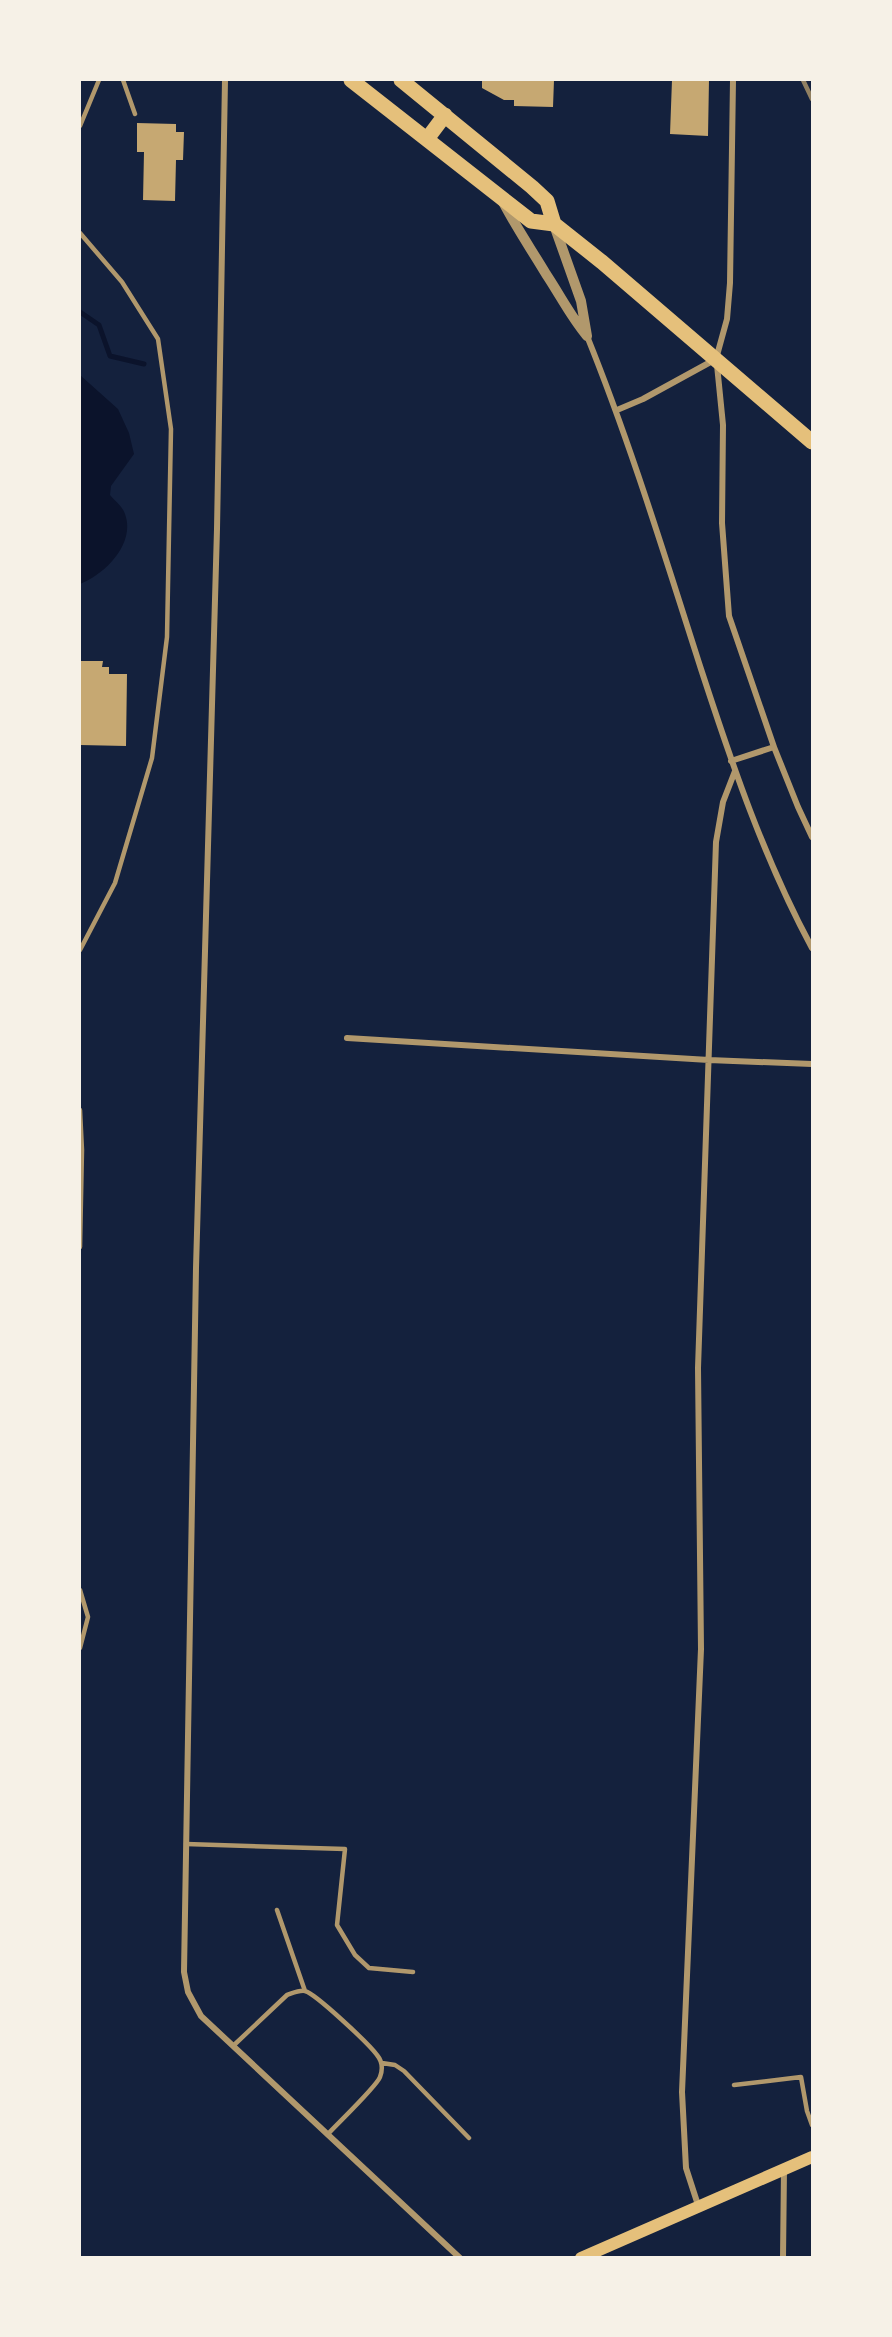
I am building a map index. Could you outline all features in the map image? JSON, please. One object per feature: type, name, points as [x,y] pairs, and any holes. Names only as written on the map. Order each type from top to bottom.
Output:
[{"type":"main road","points":[[351,80],[531,221],[554,224],[650,301],[813,442]]},
{"type":"main road","points":[[401,80],[547,201],[554,224]]},
{"type":"main road","points":[[427,139],[445,115]]},
{"type":"main road","points":[[581,2258],[698,2205],[813,2157]]},
{"type":"street","points":[[225,80],[218,518],[198,1199],[184,1972],[188,1992],[201,2016],[460,2258]]},
{"type":"street","points":[[733,80],[730,283],[727,319],[716,359],[723,425],[722,523],[729,616],[774,747],[798,807],[813,837]]},
{"type":"street","points":[[500,196],[519,234],[546,273],[573,319],[587,336]]},
{"type":"street","points":[[554,224],[581,301],[587,336],[617,410],[731,761],[764,847],[813,948]]},
{"type":"street","points":[[617,410],[643,399],[716,359]]},
{"type":"street","points":[[731,761],[774,747]]},
{"type":"street","points":[[698,2205],[686,2168],[682,2092],[701,1649],[698,1368],[716,842],[723,802],[735,771]]},
{"type":"street","points":[[347,1038],[813,1064]]},
{"type":"street","points":[[783,2258],[784,2169]]},
{"type":"lane","points":[[80,126],[99,80]]},
{"type":"lane","points":[[123,80],[135,114]]},
{"type":"lane","points":[[80,233],[122,282],[158,339],[171,429],[167,637],[152,758],[115,883],[80,950]]},
{"type":"lane","points":[[80,1110],[82,1150],[80,1247]]},
{"type":"lane","points":[[80,1590],[88,1617],[80,1648]]},
{"type":"lane","points":[[186,1844],[345,1849],[337,1925],[355,1955],[369,1968],[413,1972]]},
{"type":"lane","points":[[277,1910],[305,1991]]},
{"type":"lane","points":[[233,2046],[287,1995],[296,1991],[305,1991],[315,1996],[351,2029],[378,2055],[382,2063],[380,2078],[328,2134]]},
{"type":"lane","points":[[382,2063],[395,2065],[404,2071],[469,2138]]},
{"type":"lane","points":[[734,2085],[801,2077],[807,2111],[813,2125]]},
{"type":"water","points":[[80,375],[118,409],[129,433],[134,454],[111,486],[110,495],[124,511],[127,525],[122,547],[108,566],[80,584]]},
{"type":"building","points":[[482,80],[554,80],[553,107],[514,106],[514,100],[504,100],[482,88]]},
{"type":"building","points":[[672,80],[709,80],[708,136],[670,134]]},
{"type":"building","points":[[137,123],[176,124],[176,132],[184,132],[183,160],[176,160],[175,201],[143,200],[144,152],[137,152]]},
{"type":"building","points":[[81,661],[103,661],[102,667],[109,667],[109,674],[127,674],[126,746],[80,745]]},
{"type":"waterway","points":[[80,312],[99,325],[110,356],[144,364]]},
{"type":"railway","points":[[803,80],[812,99]]}]
